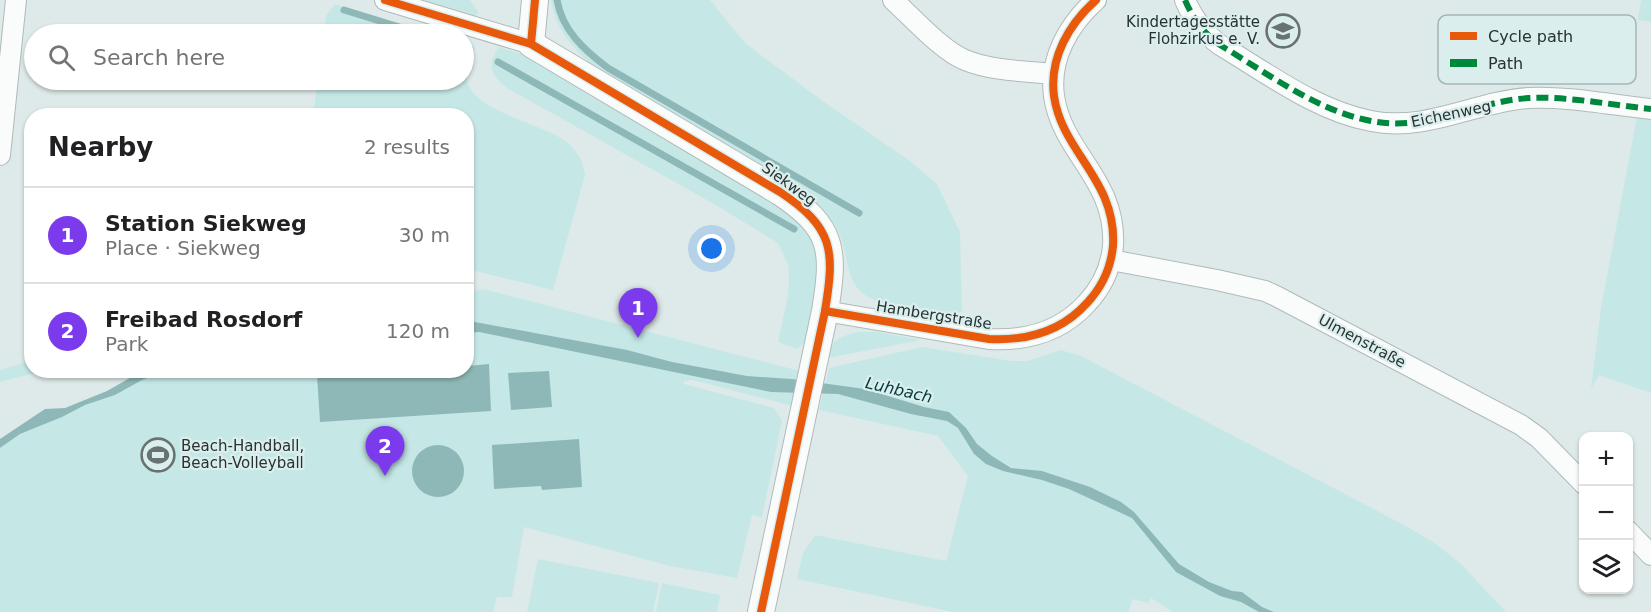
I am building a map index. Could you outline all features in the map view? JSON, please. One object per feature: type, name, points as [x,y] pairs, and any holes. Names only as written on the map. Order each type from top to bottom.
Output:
[{"type":"street","points":[[0,155],[16,0]]},
{"type":"street","points":[[385,0],[465,24]]},
{"type":"street","points":[[474,27],[531,44],[535,0]]},
{"type":"street","points":[[893,0],[944,47],[963,60],[1053,74]]},
{"type":"street","name":"Hambergstraße","points":[[825,310],[988,339],[1026,338],[1057,327],[1077,314],[1101,285],[1111,260],[1113,228],[1109,206],[1103,192],[1058,115],[1053,74],[1057,56],[1065,39],[1075,23],[1096,0]]},
{"type":"street","name":"Eichenweg","points":[[1185,0],[1191,16],[1209,37],[1220,45],[1323,106],[1373,122],[1406,124],[1435,120],[1527,98],[1555,98],[1651,109]]},
{"type":"street","name":"Siekweg","points":[[531,44],[755,176],[799,205],[815,221],[828,244],[831,265],[825,310],[761,612]]},
{"type":"street","name":"Ulmenstraße","points":[[1111,260],[1217,280],[1265,291],[1276,296],[1521,425],[1539,438],[1579,479]]},
{"type":"street","points":[[1633,535],[1651,555]]},
{"type":"shaded area","points":[[426,0],[470,0],[478,12],[476,18],[425,3]]},
{"type":"shaded area","points":[[551,0],[710,0],[745,43],[824,102],[910,161],[937,184],[960,232],[962,312],[908,308],[879,302],[868,297],[859,290],[852,279],[837,228],[817,204],[784,179],[598,70],[567,39],[557,21]]},
{"type":"shaded area","points":[[1641,0],[1651,0],[1651,22],[1638,20]]},
{"type":"shaded area","points":[[335,4],[401,24],[325,24],[326,16]]},
{"type":"shaded area","points":[[499,47],[540,60],[792,211],[810,233],[818,258],[814,302],[804,343],[797,349],[778,342],[788,295],[789,278],[788,265],[778,243],[714,204],[507,88],[497,79],[492,70],[493,59]]},
{"type":"shaded area","points":[[317,90],[471,90],[478,98],[492,107],[569,144],[582,162],[585,175],[553,290],[474,271],[474,108],[314,108]]},
{"type":"shaded area","points":[[1637,117],[1651,118],[1651,393],[1599,375],[1591,389],[1601,308]]},
{"type":"shaded area","points":[[484,289],[800,371],[792,406],[693,380],[684,381],[684,384],[774,408],[782,421],[762,517],[752,515],[737,578],[670,566],[524,527],[512,597],[497,597],[493,612],[0,612],[0,448],[20,434],[85,405],[115,395],[147,378],[474,378],[474,291]]},
{"type":"shaded area","points":[[474,322],[627,350],[672,362],[747,376],[792,379],[865,389],[949,412],[966,428],[977,444],[1011,468],[1042,471],[1090,487],[1121,502],[1134,512],[1179,564],[1209,582],[1232,591],[1242,592],[1262,607],[1274,612],[1259,612],[1241,602],[1220,596],[1176,572],[1132,518],[1069,489],[986,464],[974,454],[958,428],[947,421],[911,414],[838,394],[771,392],[474,332]]},
{"type":"shaded area","points":[[858,332],[877,332],[921,340],[833,357],[825,356],[830,346],[838,340]]},
{"type":"shaded area","points":[[922,347],[1012,361],[1027,361],[1061,350],[1081,356],[1406,526],[1436,544],[1461,564],[1506,612],[1173,612],[1151,598],[1148,603],[1132,599],[1129,612],[953,612],[797,579],[803,553],[815,535],[946,561],[968,476],[938,436],[819,410],[829,368]]},
{"type":"shaded area","points":[[24,363],[24,376],[0,382],[0,370]]},
{"type":"shaded area","points":[[489,364],[491,411],[320,422],[317,378],[474,378],[474,365]]},
{"type":"shaded area","points":[[549,371],[552,407],[511,410],[508,373]]},
{"type":"shaded area","points":[[130,378],[147,378],[115,395],[85,405],[20,434],[0,448],[0,439],[45,409],[65,408],[107,391]]},
{"type":"shaded area","points":[[579,439],[582,487],[542,490],[541,486],[494,489],[492,445]]},
{"type":"shaded area","points":[[433,445],[443,445],[457,452],[464,471],[457,490],[443,497],[433,497],[423,493],[416,486],[412,476],[412,466],[416,456],[423,449]]},
{"type":"shaded area","points":[[538,559],[659,583],[653,612],[527,612]]},
{"type":"shaded area","points":[[662,583],[720,595],[717,612],[656,612]]},
{"type":"waterway","points":[[557,0],[569,30],[591,54],[608,68],[859,213]]},
{"type":"waterway","points":[[344,10],[390,24]]},
{"type":"waterway","points":[[498,62],[794,229]]},
{"type":"marked path","points":[[1185,0],[1200,25],[1220,45],[1312,100],[1331,109],[1371,121],[1411,123],[1528,98],[1574,100],[1651,109]]},
{"type":"cycle path","points":[[385,0],[465,24]]},
{"type":"cycle path","points":[[535,0],[531,44],[780,192],[811,217],[821,229],[826,242],[830,272],[825,311],[761,612]]},
{"type":"cycle path","points":[[825,311],[989,339],[1003,339],[1030,336],[1055,328],[1087,303],[1105,276],[1110,262],[1113,246],[1112,223],[1107,203],[1059,116],[1053,82],[1058,55],[1063,43],[1077,20],[1096,0]]},
{"type":"cycle path","points":[[474,27],[531,44]]},
{"type":"place","name":"Kindertagesstätte Flohzirkus e. V.","points":[[1283,31]]},
{"type":"place","name":"Station Siekweg","points":[[638,338]]},
{"type":"place","name":"Beach-Handball, Beach-Volleyball","points":[[158,455]]},
{"type":"place","name":"Freibad Rosdorf","points":[[385,476]]},
{"type":"water label","name":"Luhbach","points":[[899,390]]}]
